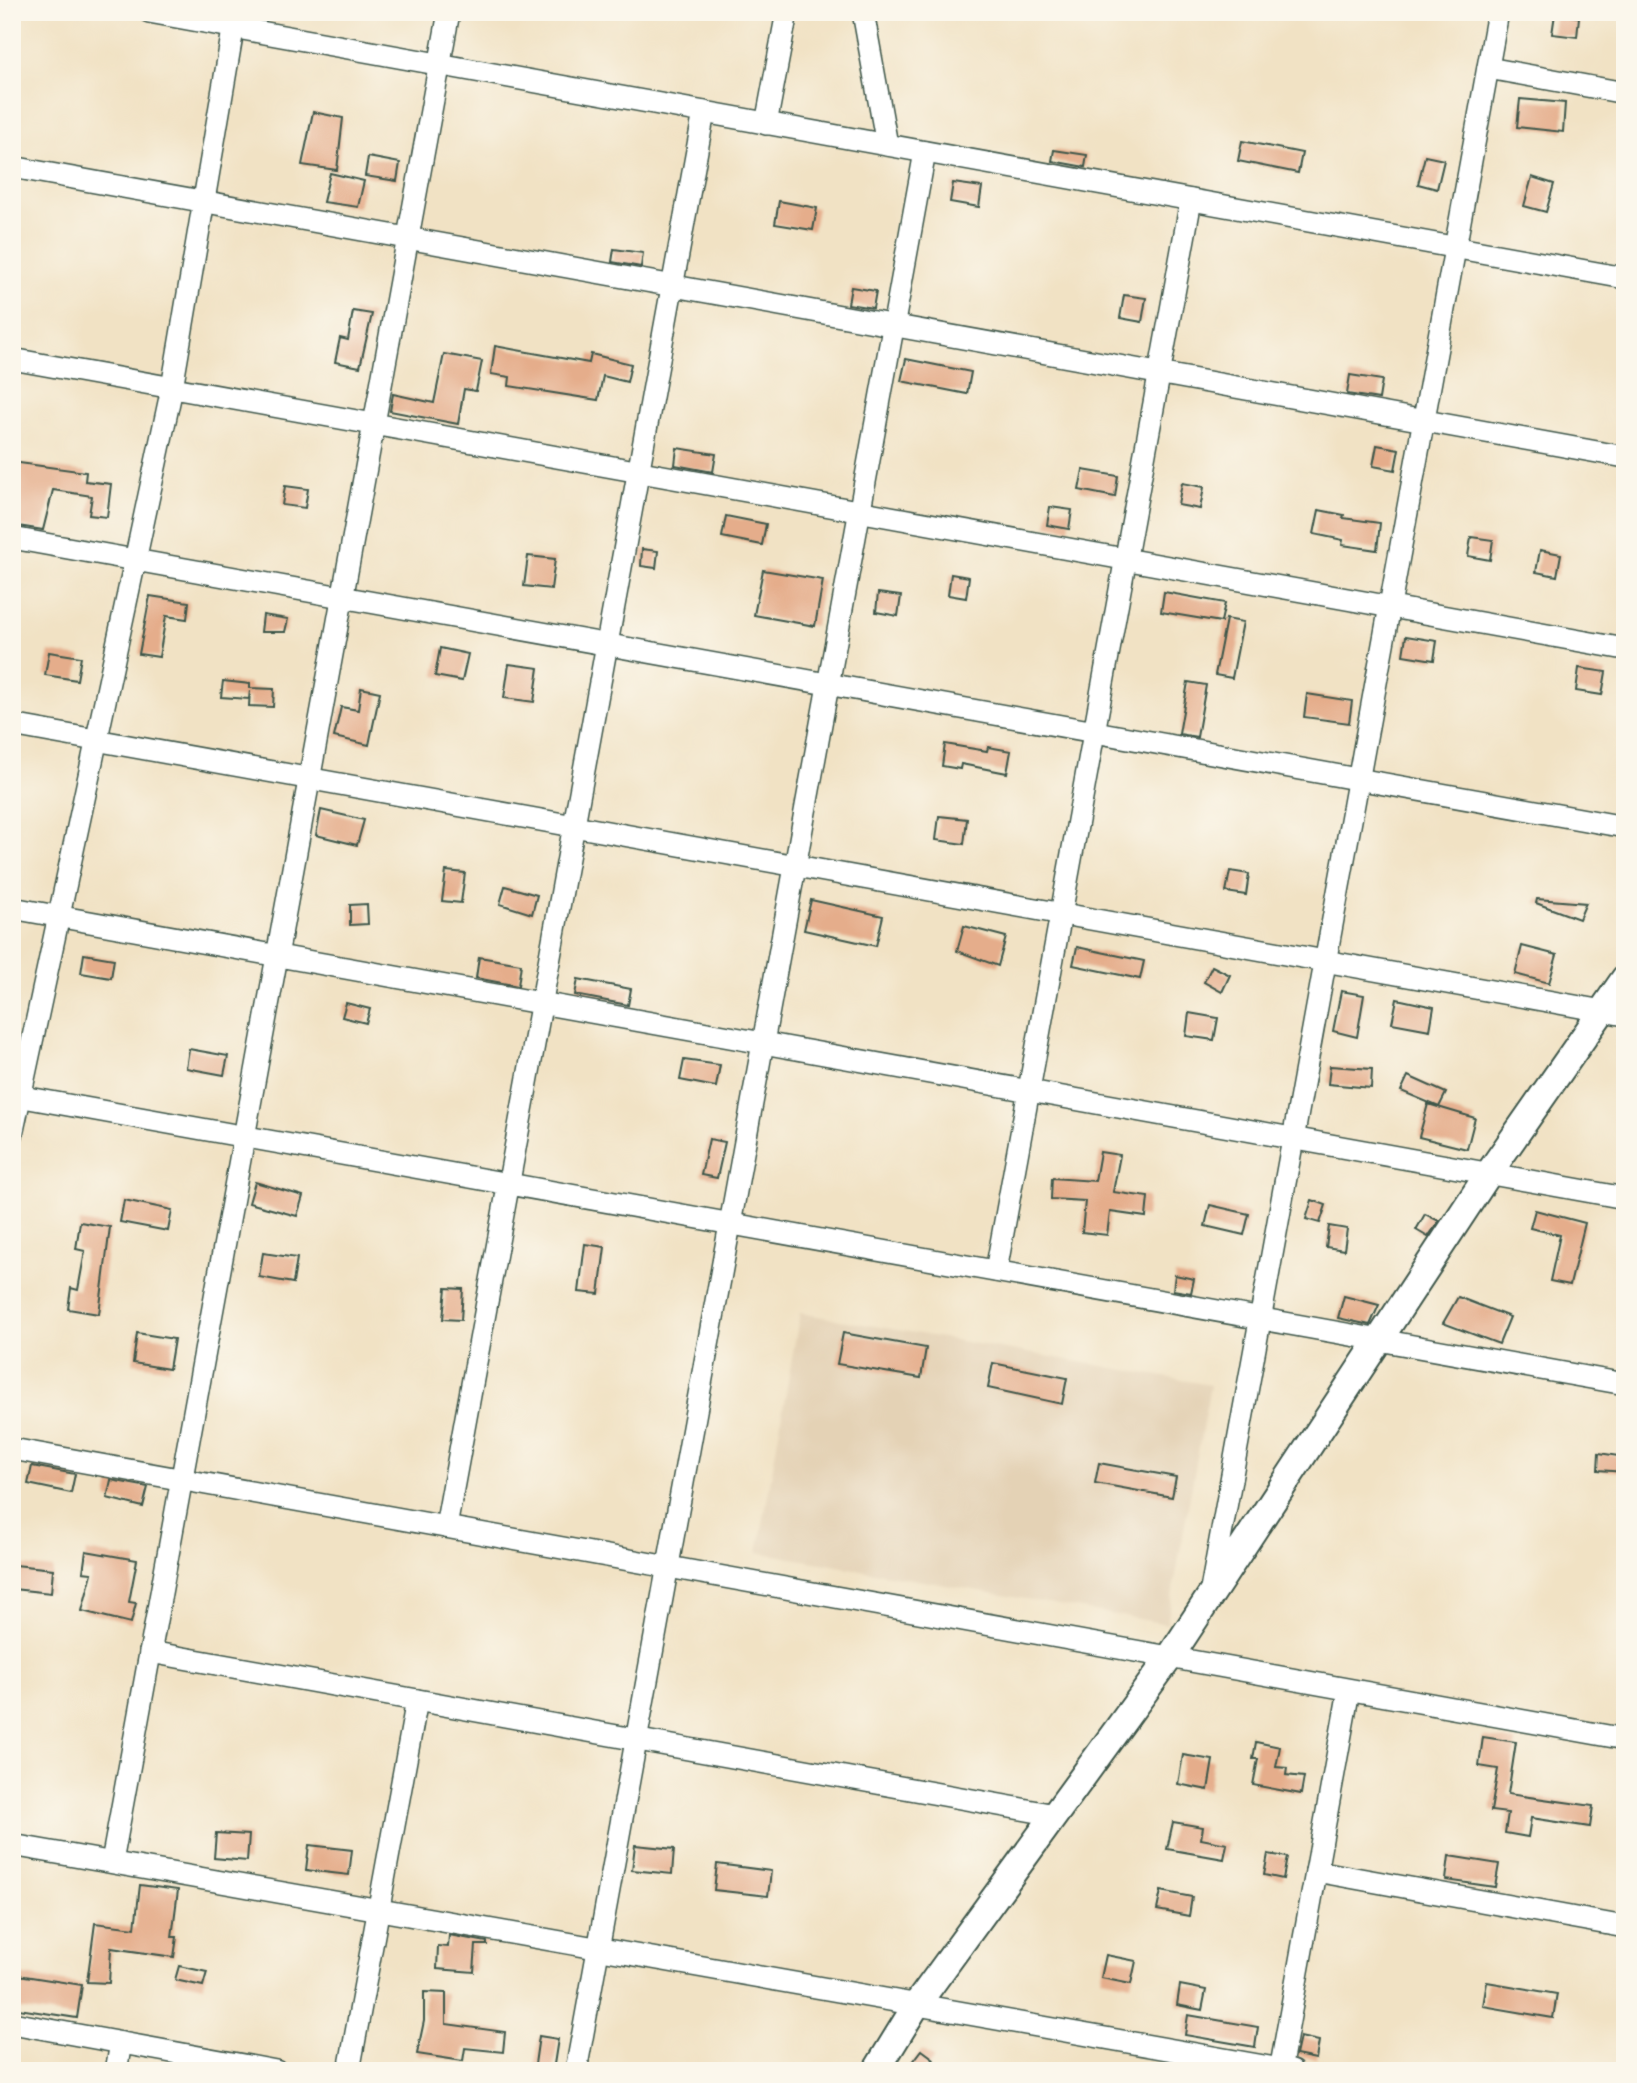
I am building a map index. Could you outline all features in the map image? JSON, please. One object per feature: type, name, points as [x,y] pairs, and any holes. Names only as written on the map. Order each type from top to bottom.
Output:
[{"type":"street","points":[[149,12],[235,20],[439,65],[1625,278]]},
{"type":"street","points":[[112,1862],[449,12]]},
{"type":"street","points":[[766,124],[787,12]]},
{"type":"street","points":[[863,12],[887,145]]},
{"type":"street","points":[[1209,1599],[1498,12]]},
{"type":"street","points":[[12,1135],[15,1095],[57,916],[172,388],[235,20]]},
{"type":"street","points":[[1488,68],[1625,93]]},
{"type":"street","points":[[446,1527],[704,112]]},
{"type":"street","points":[[576,2071],[925,152]]},
{"type":"street","points":[[12,167],[1625,457]]},
{"type":"street","points":[[996,1271],[1191,200]]},
{"type":"street","points":[[12,359],[1625,649]]},
{"type":"street","points":[[12,538],[1625,827]]},
{"type":"street","points":[[12,725],[1613,1013]]},
{"type":"street","points":[[12,908],[1625,1198]]},
{"type":"street","points":[[876,2071],[917,2004],[1170,1657],[1489,1173],[1613,1013],[1625,978]]},
{"type":"street","points":[[15,1095],[1625,1384]]},
{"type":"street","points":[[12,1449],[1625,1739]]},
{"type":"street","points":[[150,1652],[1055,1815]]},
{"type":"street","points":[[12,1844],[1284,2070],[1349,1690]]},
{"type":"street","points":[[349,2071],[417,1700]]},
{"type":"street","points":[[1316,1871],[1625,1927]]},
{"type":"street","points":[[12,2023],[276,2071]]},
{"type":"street","points":[[116,2071],[121,2043]]},
{"type":"shaded area","points":[[800,1313],[1210,1385],[1167,1624],[758,1552]]},
{"type":"building","points":[[1555,14],[1579,17],[1577,37],[1552,34]]},
{"type":"building","points":[[1520,99],[1565,103],[1563,132],[1517,127]]},
{"type":"building","points":[[313,112],[343,118],[337,170],[302,165]]},
{"type":"building","points":[[1242,141],[1302,153],[1298,173],[1238,161]]},
{"type":"building","points":[[1054,150],[1087,155],[1085,167],[1052,161]]},
{"type":"building","points":[[1425,156],[1444,160],[1437,189],[1418,184]]},
{"type":"building","points":[[368,157],[400,163],[397,181],[365,176]]},
{"type":"building","points":[[330,173],[364,181],[358,207],[323,202]]},
{"type":"building","points":[[1532,177],[1554,184],[1546,212],[1524,206]]},
{"type":"building","points":[[953,183],[982,187],[979,207],[950,202]]},
{"type":"building","points":[[779,201],[817,208],[813,230],[775,224]]},
{"type":"building","points":[[614,249],[643,253],[641,267],[612,262]]},
{"type":"building","points":[[851,287],[876,291],[873,308],[848,304]]},
{"type":"building","points":[[1124,295],[1146,298],[1142,322],[1120,318]]},
{"type":"building","points":[[353,311],[372,314],[360,367],[335,362],[340,338],[348,340]]},
{"type":"building","points":[[495,346],[589,363],[591,354],[631,364],[627,382],[603,376],[598,400],[509,386],[510,377],[491,374]]},
{"type":"building","points":[[444,354],[482,361],[476,391],[464,389],[458,424],[390,411],[393,394],[434,403]]},
{"type":"building","points":[[906,359],[971,372],[967,394],[901,381]]},
{"type":"building","points":[[1350,375],[1382,380],[1379,399],[1347,394]]},
{"type":"building","points":[[1377,445],[1399,449],[1395,470],[1373,466]]},
{"type":"building","points":[[677,448],[716,454],[713,472],[675,465]]},
{"type":"building","points":[[12,462],[86,472],[85,481],[111,484],[107,517],[89,515],[92,496],[53,490],[43,530],[12,525]]},
{"type":"building","points":[[1083,470],[1118,476],[1115,497],[1079,490]]},
{"type":"building","points":[[1182,483],[1204,487],[1200,509],[1178,505]]},
{"type":"building","points":[[285,486],[308,489],[305,508],[282,505]]},
{"type":"building","points":[[1050,507],[1072,510],[1069,529],[1047,525]]},
{"type":"building","points":[[1319,510],[1344,515],[1343,518],[1380,523],[1377,550],[1342,545],[1343,540],[1314,534]]},
{"type":"building","points":[[726,516],[766,524],[762,545],[722,537]]},
{"type":"building","points":[[1471,537],[1493,540],[1490,560],[1468,556]]},
{"type":"building","points":[[642,549],[658,551],[656,568],[641,566]]},
{"type":"building","points":[[1540,550],[1561,554],[1557,576],[1536,572]]},
{"type":"building","points":[[528,556],[555,559],[551,589],[524,586]]},
{"type":"building","points":[[763,570],[823,580],[815,626],[754,615]]},
{"type":"building","points":[[951,574],[969,577],[966,598],[948,595]]},
{"type":"building","points":[[1164,592],[1225,603],[1221,622],[1161,612]]},
{"type":"building","points":[[878,593],[901,596],[898,616],[876,612]]},
{"type":"building","points":[[150,596],[189,602],[187,619],[166,616],[159,657],[139,654]]},
{"type":"building","points":[[263,615],[288,619],[285,632],[261,632]]},
{"type":"building","points":[[1226,619],[1243,622],[1232,678],[1215,675]]},
{"type":"building","points":[[1406,636],[1437,641],[1434,660],[1403,655]]},
{"type":"building","points":[[440,648],[468,654],[462,681],[435,676]]},
{"type":"building","points":[[49,652],[81,657],[77,680],[45,675]]},
{"type":"building","points":[[509,664],[539,668],[534,702],[504,698]]},
{"type":"building","points":[[1579,668],[1606,672],[1602,695],[1576,691]]},
{"type":"building","points":[[223,681],[250,684],[250,688],[274,689],[273,707],[249,706],[250,690],[249,699],[221,697]]},
{"type":"building","points":[[1188,682],[1206,685],[1197,737],[1179,734]]},
{"type":"building","points":[[361,688],[380,692],[369,745],[334,737],[341,707],[358,710]]},
{"type":"building","points":[[1307,694],[1352,701],[1349,723],[1304,717]]},
{"type":"building","points":[[945,744],[987,751],[988,747],[1011,751],[1007,773],[961,764],[960,769],[942,766]]},
{"type":"building","points":[[321,810],[364,820],[357,845],[316,835]]},
{"type":"building","points":[[939,816],[967,819],[964,844],[936,840]]},
{"type":"building","points":[[446,871],[465,873],[461,903],[442,901]]},
{"type":"building","points":[[1230,871],[1249,874],[1246,895],[1226,892]]},
{"type":"building","points":[[505,886],[537,895],[532,914],[500,904]]},
{"type":"building","points":[[1537,899],[1586,903],[1579,919],[1536,903]]},
{"type":"building","points":[[811,900],[883,916],[876,946],[804,930]]},
{"type":"building","points":[[367,904],[368,924],[350,925],[350,905]]},
{"type":"building","points":[[964,926],[1006,937],[998,966],[957,951]]},
{"type":"building","points":[[1522,946],[1557,955],[1549,983],[1515,974]]},
{"type":"building","points":[[1077,947],[1144,961],[1140,979],[1073,965]]},
{"type":"building","points":[[84,954],[114,959],[111,978],[81,973]]},
{"type":"building","points":[[479,957],[521,964],[518,986],[476,978]]},
{"type":"building","points":[[1212,966],[1230,975],[1222,992],[1204,982]]},
{"type":"building","points":[[578,979],[631,989],[628,1005],[575,995]]},
{"type":"building","points":[[1341,991],[1364,995],[1357,1037],[1333,1031]]},
{"type":"building","points":[[1397,999],[1434,1007],[1430,1030],[1392,1023]]},
{"type":"building","points":[[346,1003],[370,1009],[366,1023],[342,1017]]},
{"type":"building","points":[[1189,1013],[1218,1018],[1214,1040],[1186,1036]]},
{"type":"building","points":[[189,1049],[228,1056],[224,1075],[186,1068]]},
{"type":"building","points":[[684,1060],[720,1065],[716,1087],[680,1080]]},
{"type":"building","points":[[1330,1066],[1372,1069],[1371,1088],[1328,1084]]},
{"type":"building","points":[[1408,1076],[1446,1093],[1439,1107],[1401,1091]]},
{"type":"building","points":[[1428,1104],[1475,1118],[1467,1149],[1419,1137]]},
{"type":"building","points":[[709,1139],[725,1142],[717,1178],[701,1175]]},
{"type":"building","points":[[1100,1152],[1120,1155],[1113,1192],[1148,1197],[1146,1217],[1110,1212],[1107,1235],[1082,1232],[1085,1201],[1051,1199],[1052,1178],[1095,1181]]},
{"type":"building","points":[[255,1182],[303,1196],[297,1216],[249,1203]]},
{"type":"building","points":[[124,1200],[172,1210],[168,1231],[120,1222]]},
{"type":"building","points":[[1312,1200],[1326,1205],[1320,1223],[1306,1219]]},
{"type":"building","points":[[1210,1205],[1249,1214],[1244,1235],[1205,1226]]},
{"type":"building","points":[[1535,1210],[1585,1223],[1570,1285],[1550,1281],[1560,1235],[1530,1228]]},
{"type":"building","points":[[1425,1214],[1439,1221],[1428,1237],[1416,1230]]},
{"type":"building","points":[[80,1222],[110,1227],[99,1314],[68,1309],[71,1288],[78,1290],[85,1251],[76,1249]]},
{"type":"building","points":[[1329,1226],[1347,1229],[1344,1250],[1326,1247]]},
{"type":"building","points":[[585,1244],[605,1247],[599,1294],[579,1292]]},
{"type":"building","points":[[263,1253],[297,1258],[293,1283],[259,1277]]},
{"type":"building","points":[[1175,1275],[1194,1279],[1191,1293],[1173,1290]]},
{"type":"building","points":[[446,1288],[463,1289],[461,1320],[443,1319]]},
{"type":"building","points":[[1344,1296],[1379,1305],[1370,1325],[1338,1318]]},
{"type":"building","points":[[1458,1297],[1510,1317],[1499,1344],[1443,1323]]},
{"type":"building","points":[[137,1333],[174,1339],[169,1369],[133,1363]]},
{"type":"building","points":[[843,1333],[926,1348],[921,1378],[837,1364]]},
{"type":"building","points":[[993,1363],[1067,1378],[1062,1404],[988,1388]]},
{"type":"building","points":[[1599,1453],[1625,1457],[1625,1472],[1598,1470]]},
{"type":"building","points":[[1099,1463],[1176,1477],[1172,1497],[1095,1483]]},
{"type":"building","points":[[32,1466],[75,1474],[71,1493],[28,1484]]},
{"type":"building","points":[[111,1480],[148,1487],[143,1507],[107,1498]]},
{"type":"building","points":[[86,1551],[137,1560],[129,1602],[136,1603],[131,1623],[82,1611],[92,1573],[83,1572]]},
{"type":"building","points":[[15,1565],[53,1569],[51,1593],[13,1589]]},
{"type":"building","points":[[1483,1737],[1516,1742],[1508,1794],[1593,1806],[1590,1827],[1531,1818],[1528,1837],[1505,1833],[1508,1813],[1491,1811],[1498,1769],[1479,1766]]},
{"type":"building","points":[[1256,1742],[1280,1747],[1276,1767],[1287,1768],[1286,1775],[1304,1777],[1301,1794],[1253,1785],[1258,1759],[1253,1759]]},
{"type":"building","points":[[1183,1755],[1213,1760],[1208,1790],[1178,1784]]},
{"type":"building","points":[[1173,1822],[1203,1827],[1201,1839],[1227,1844],[1224,1859],[1167,1849]]},
{"type":"building","points":[[216,1833],[249,1835],[247,1861],[214,1858]]},
{"type":"building","points":[[309,1845],[352,1850],[349,1875],[306,1870]]},
{"type":"building","points":[[635,1845],[674,1849],[672,1874],[632,1870]]},
{"type":"building","points":[[1268,1854],[1287,1857],[1283,1879],[1264,1875]]},
{"type":"building","points":[[1449,1856],[1499,1864],[1495,1887],[1446,1880]]},
{"type":"building","points":[[717,1864],[771,1871],[768,1896],[714,1890]]},
{"type":"building","points":[[140,1885],[178,1890],[172,1937],[177,1937],[174,1957],[111,1948],[109,1983],[87,1982],[95,1923],[135,1928]]},
{"type":"building","points":[[1161,1891],[1192,1897],[1189,1916],[1157,1910]]},
{"type":"building","points":[[449,1935],[487,1942],[487,1945],[476,1945],[474,1972],[437,1969],[438,1946],[448,1947]]},
{"type":"building","points":[[1106,1955],[1136,1961],[1131,1984],[1101,1978]]},
{"type":"building","points":[[179,1966],[207,1972],[203,1986],[175,1980]]},
{"type":"building","points":[[12,1974],[82,1985],[77,2018],[12,2008]]},
{"type":"building","points":[[1487,1982],[1557,1994],[1553,2018],[1483,2006]]},
{"type":"building","points":[[1180,1985],[1206,1990],[1202,2010],[1177,2005]]},
{"type":"building","points":[[424,1992],[446,1993],[446,2024],[505,2032],[503,2052],[465,2048],[463,2061],[417,2054],[424,2021]]},
{"type":"building","points":[[1188,2015],[1258,2027],[1255,2047],[1185,2035]]},
{"type":"building","points":[[539,2036],[558,2039],[553,2071],[534,2071]]},
{"type":"building","points":[[1300,2037],[1319,2041],[1316,2059],[1296,2055]]},
{"type":"building","points":[[922,2050],[934,2059],[924,2071],[906,2071]]}]
